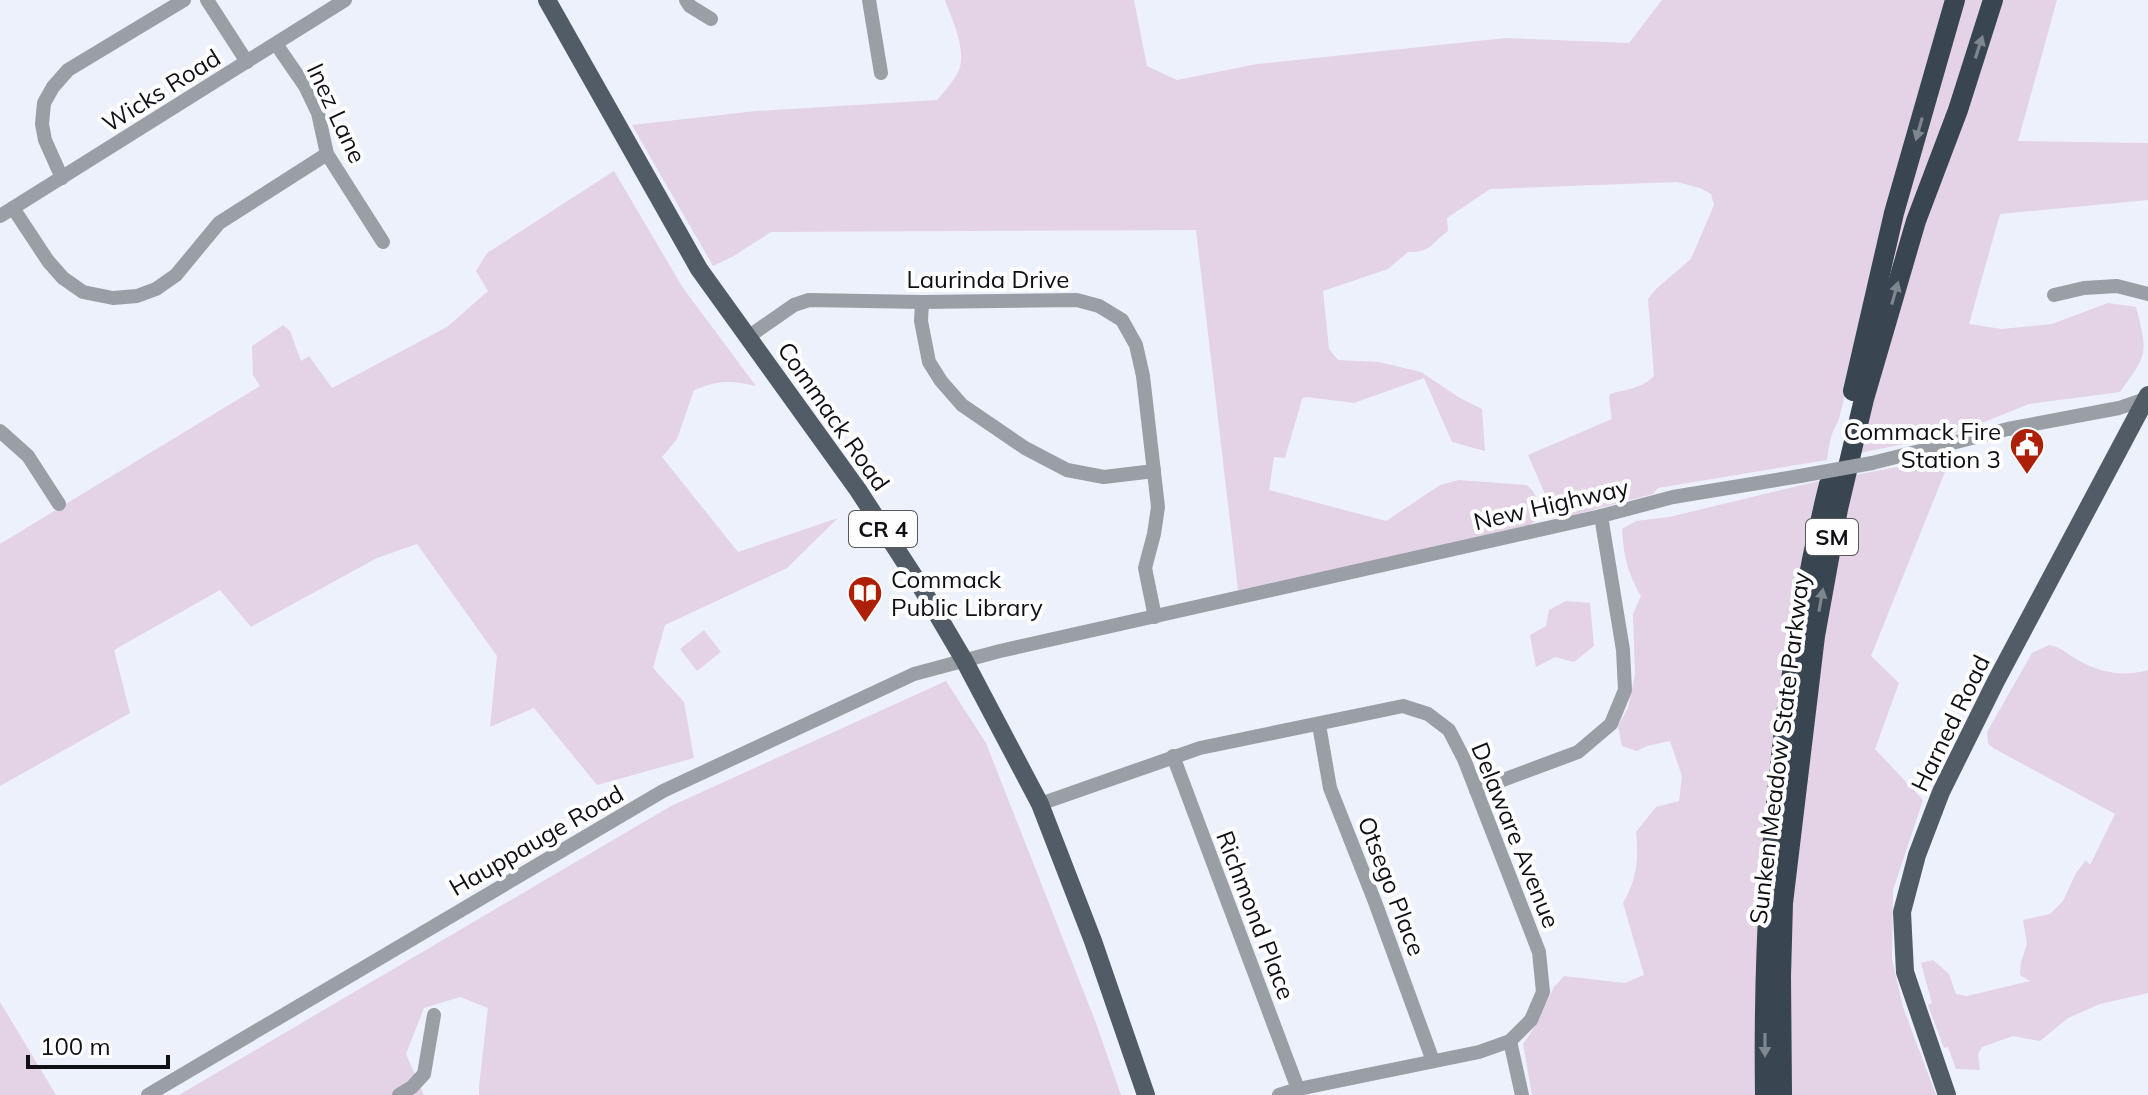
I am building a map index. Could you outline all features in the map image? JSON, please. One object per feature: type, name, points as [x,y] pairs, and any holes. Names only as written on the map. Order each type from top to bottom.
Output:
[{"type":"highway","name":"Sunken Meadow State Parkway","points":[[1765,1095],[1765,950],[1771,853],[1790,684],[1803,603],[1894,213],[1955,0]]},
{"type":"highway","name":"Sunken Meadow State Parkway","points":[[1782,1095],[1783,903],[1815,636],[1838,509],[1864,399],[1916,221],[1958,110],[1993,0]]},
{"type":"main road","name":"Commack Road","points":[[547,0],[699,269],[858,490],[964,660],[1040,804],[1093,941],[1146,1095]]},
{"type":"main road","name":"Harned Road","points":[[1947,1095],[1905,972],[1902,912],[1917,855],[1941,792],[1996,681],[2147,397]]},
{"type":"street","points":[[62,178],[45,140],[42,124],[44,103],[53,87],[68,70],[184,0]]},
{"type":"street","points":[[207,0],[247,62]]},
{"type":"street","points":[[686,0],[711,19]]},
{"type":"street","points":[[869,0],[881,73]]},
{"type":"street","name":"Wicks Road","points":[[0,216],[338,2]]},
{"type":"street","name":"Inez Lane","points":[[276,44],[305,86],[318,113],[327,154],[383,242]]},
{"type":"street","points":[[13,208],[63,278],[83,292],[113,298],[137,296],[156,289],[176,275],[219,223],[327,154]]},
{"type":"street","points":[[2054,295],[2084,288],[2117,286],[2148,294]]},
{"type":"street","name":"Laurinda Drive","points":[[748,337],[794,305],[809,300],[1077,300],[1099,306],[1122,320],[1136,345],[1143,376],[1154,471],[1158,507],[1145,568],[1155,617]]},
{"type":"street","points":[[922,302],[921,321],[929,362],[962,405],[1025,448],[1067,470],[1104,477],[1154,471]]},
{"type":"street","name":"New Highway","points":[[964,660],[1673,497],[1872,463],[2008,429],[2119,408],[2147,397]]},
{"type":"street","points":[[0,431],[28,456],[59,504]]},
{"type":"street","points":[[1476,790],[1578,752],[1611,724],[1625,690],[1623,650],[1601,516]]},
{"type":"street","name":"Hauppauge Road","points":[[148,1095],[663,791],[914,674],[964,660]]},
{"type":"street","name":"Delaware Avenue","points":[[1040,804],[1200,748],[1403,706],[1428,714],[1449,730],[1476,790],[1539,952],[1543,992],[1531,1020],[1510,1041]]},
{"type":"street","name":"Otsego Place","points":[[1319,725],[1330,788],[1433,1061]]},
{"type":"street","name":"Richmond Place","points":[[1173,756],[1298,1089]]},
{"type":"street","points":[[409,1092],[426,1068],[434,1015]]},
{"type":"street","points":[[1279,1095],[1479,1052],[1510,1041],[1522,1095]]},
{"type":"shaded area","points":[[945,0],[1134,0],[1147,66],[1177,80],[1257,64],[1506,38],[1629,43],[1662,0],[1948,0],[1827,460],[1658,488],[1653,494],[1566,517],[1551,508],[1528,455],[1612,419],[1610,394],[1639,386],[1654,376],[1648,299],[1691,259],[1714,205],[1711,194],[1677,182],[1490,189],[1447,218],[1448,231],[1426,249],[1408,252],[1388,269],[1323,291],[1329,349],[1338,360],[1379,362],[1421,372],[1482,409],[1485,451],[1452,442],[1424,378],[1354,403],[1306,397],[1302,399],[1285,458],[1274,457],[1269,490],[1386,521],[1440,485],[1459,480],[1526,485],[1537,500],[1537,520],[1525,528],[1238,590],[1196,230],[771,232],[713,266],[632,125],[756,111],[937,100],[957,74],[961,57],[958,37]]},
{"type":"shaded area","points":[[1959,0],[1987,0],[1900,256],[1893,254]]},
{"type":"shaded area","points":[[2002,0],[2057,0],[2018,141],[2148,143],[2148,200],[2000,214],[1969,324],[2002,329],[2052,324],[2108,303],[2136,307],[2144,344],[2141,360],[2120,392],[2029,404],[1957,433],[1855,454],[1901,285],[1980,74]]},
{"type":"shaded area","points":[[614,171],[683,288],[756,386],[724,382],[694,390],[677,439],[662,457],[738,552],[838,518],[787,568],[665,625],[653,668],[684,702],[694,758],[597,785],[534,708],[490,727],[497,656],[417,544],[377,558],[251,627],[220,590],[114,650],[130,713],[0,786],[0,544],[260,386],[253,375],[252,346],[283,325],[290,331],[301,361],[309,356],[332,388],[447,327],[488,291],[476,271],[487,253]]},
{"type":"shaded area","points":[[1951,457],[1871,656],[1899,683],[1875,749],[1923,800],[1893,890],[1892,959],[1903,1007],[1936,1095],[1789,1095],[1790,932],[1808,728],[1849,476]]},
{"type":"shaded area","points":[[1819,481],[1759,1095],[1532,1095],[1523,1044],[1554,987],[1564,976],[1625,983],[1644,975],[1623,903],[1636,869],[1636,832],[1656,807],[1679,801],[1682,776],[1670,741],[1637,751],[1622,746],[1618,726],[1628,708],[1635,674],[1633,614],[1641,596],[1627,564],[1622,529],[1636,521],[1669,517]]},
{"type":"shaded area","points":[[1566,601],[1590,603],[1594,646],[1574,662],[1555,657],[1536,667],[1530,635],[1546,626],[1549,610]]},
{"type":"shaded area","points":[[704,630],[721,652],[697,671],[680,649]]},
{"type":"shaded area","points":[[2049,645],[2103,671],[2130,673],[2148,670],[2148,993],[2100,1004],[2068,1018],[2040,1041],[2013,1036],[1982,1047],[1978,1054],[1980,1070],[1956,1069],[1948,1047],[1944,1048],[1928,1005],[1932,1003],[1921,963],[1933,960],[1949,974],[1956,994],[1967,996],[2030,981],[2020,975],[2027,944],[2023,920],[2050,914],[2063,901],[2086,860],[2090,865],[2115,814],[1988,744],[1987,732],[2032,653]]},
{"type":"shaded area","points":[[946,681],[986,743],[1096,1023],[1121,1095],[479,1095],[488,1008],[460,997],[424,1008],[406,1054],[424,1095],[179,1095],[671,806]]},
{"type":"shaded area","points":[[0,1002],[56,1095],[0,1095]]},
{"type":"place","name":"Commack Fire Station 3","points":[[2027,476]]},
{"type":"place","name":"Commack Public Library","points":[[865,624]]}]
